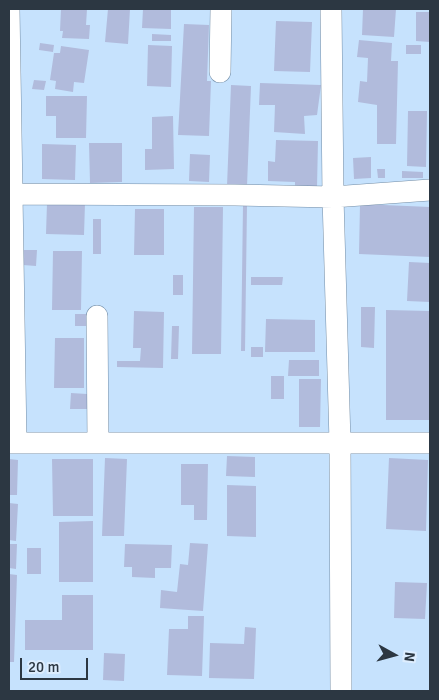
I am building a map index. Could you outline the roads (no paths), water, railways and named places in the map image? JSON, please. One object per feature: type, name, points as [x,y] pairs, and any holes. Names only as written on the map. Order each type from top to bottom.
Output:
[{"type":"street","points":[[9,9],[13,443],[430,443]]},
{"type":"street","points":[[220,72],[221,9]]},
{"type":"street","points":[[331,9],[340,442],[341,691]]},
{"type":"street","points":[[11,194],[334,197],[430,190]]},
{"type":"street","points":[[97,316],[98,443]]}]
